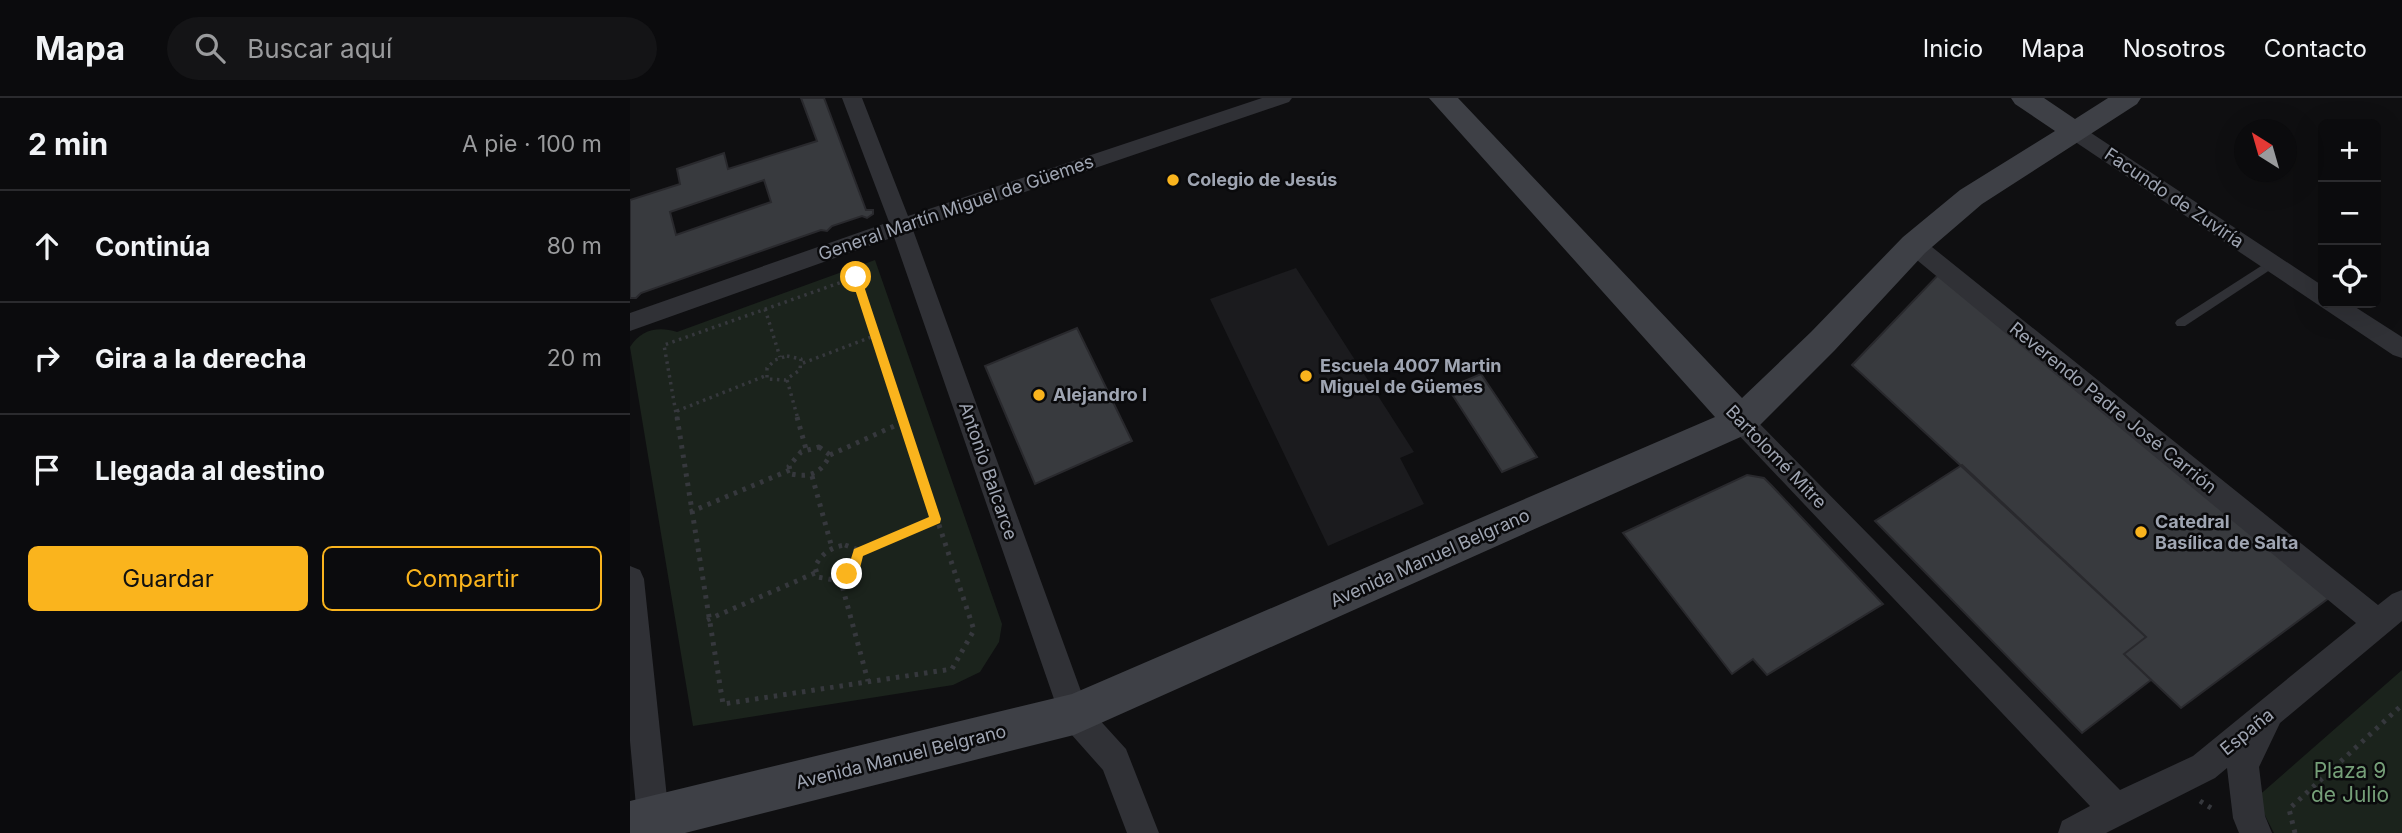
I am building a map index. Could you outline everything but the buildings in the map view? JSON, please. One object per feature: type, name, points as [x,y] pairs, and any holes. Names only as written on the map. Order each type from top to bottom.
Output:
[{"type":"main road","name":"Bartolomé Mitre","points":[[1443,98],[1741,421]]},
{"type":"main road","name":"Facundo de Zuviría","points":[[2025,98],[2072,130]]},
{"type":"main road","name":"Avenida Manuel Belgrano","points":[[642,821],[1074,714],[1741,421],[1823,341],[1914,245],[1970,197],[2072,130],[2127,98]]},
{"type":"street","name":"Antonio Balcarce","points":[[852,98],[901,226],[1074,714],[1115,760],[1143,833]]},
{"type":"street","name":"General Martín Miguel de Güemes","points":[[630,322],[901,226],[1283,98]]},
{"type":"street","name":"Facundo de Zuviría","points":[[2072,130],[2318,294]]},
{"type":"street","name":"Reverendo Padre José Carrión","points":[[1914,245],[2378,623]]},
{"type":"street","points":[[2340,308],[2402,349]]},
{"type":"street","name":"Bartolomé Mitre","points":[[1741,421],[2116,809]]},
{"type":"street","points":[[630,579],[642,821]]},
{"type":"street","name":"España","points":[[2074,833],[2116,809],[2204,767],[2402,603]]},
{"type":"street","points":[[2256,833],[2249,818],[2243,765],[2270,712]]},
{"type":"lane","points":[[2181,323],[2272,263]]},
{"type":"path","points":[[856,277],[974,630],[952,669],[723,704],[690,512],[677,411],[664,345],[765,309],[856,277]]},
{"type":"path","points":[[765,309],[780,357]]},
{"type":"path","points":[[765,376],[776,382],[787,380],[800,370],[803,362],[874,336]]},
{"type":"path","points":[[765,376],[767,368],[780,357],[798,357],[803,362]]},
{"type":"path","points":[[677,411],[765,376]]},
{"type":"path","points":[[787,380],[806,449]]},
{"type":"path","points":[[790,470],[791,474],[800,478],[812,476],[823,469],[830,455],[903,422]]},
{"type":"path","points":[[690,512],[790,470],[795,456],[806,449],[819,447],[830,455]]},
{"type":"path","points":[[812,476],[832,548]]},
{"type":"path","points":[[858,553],[845,545],[832,548],[817,562],[818,577],[827,580],[840,578],[852,570],[858,553],[936,519]]},
{"type":"path","points":[[708,620],[816,573]]},
{"type":"path","points":[[840,578],[868,681]]},
{"type":"path","points":[[2295,833],[2290,808],[2402,705]]},
{"type":"shaded area","name":"Escuela 4007 Martin Miguel de Güemes","points":[[1296,268],[1414,452],[1400,458],[1424,504],[1328,546],[1210,299]]},
{"type":"green space","points":[[875,260],[1002,624],[999,642],[980,672],[953,685],[693,726],[630,347],[639,336],[651,330],[677,332]]},
{"type":"green space","name":"Plaza 9 de Julio","points":[[2402,670],[2402,833],[2274,833],[2256,798]]},
{"type":"place","name":"Colegio de Jesús","points":[[1173,180]]},
{"type":"place","name":"Escuela 4007 Martin Miguel de Güemes","points":[[1306,376]]},
{"type":"place","name":"Alejandro I","points":[[1039,395]]},
{"type":"place","name":"Catedral Basílica de Salta","points":[[2141,532]]},
{"type":"route","points":[[847,574],[856,564],[858,553],[936,519],[856,277]]}]
